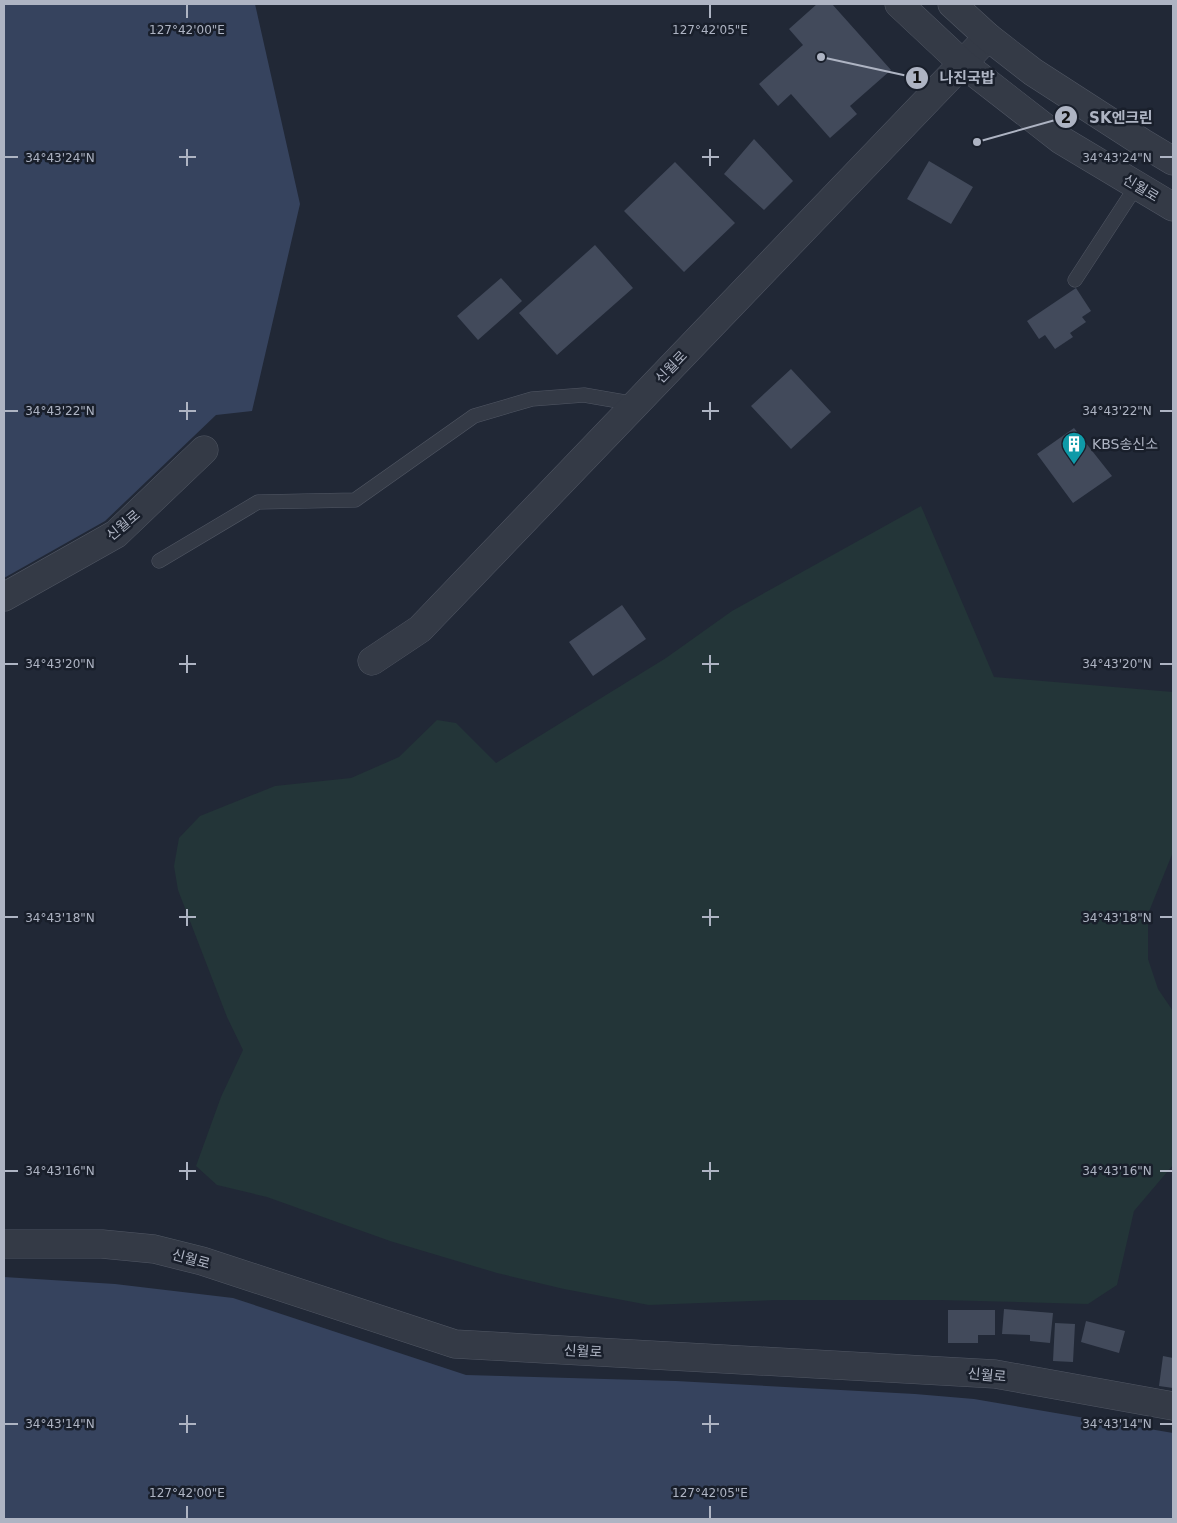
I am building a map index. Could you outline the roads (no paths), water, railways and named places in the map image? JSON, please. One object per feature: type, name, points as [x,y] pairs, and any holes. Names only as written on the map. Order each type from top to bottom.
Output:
[{"type":"street","name":"신월로","points":[[899,4],[962,63],[1061,140],[1173,207]]},
{"type":"street","points":[[952,4],[988,37],[1033,72],[1143,144],[1173,161]]},
{"type":"street","name":"신월로","points":[[372,660],[420,629],[988,37]]},
{"type":"street","name":"신월로","points":[[4,597],[116,534],[204,450]]},
{"type":"street","name":"신월로","points":[[4,1244],[102,1244],[154,1249],[202,1261],[455,1344],[995,1374],[1173,1406]]},
{"type":"lane","points":[[1075,280],[1137,185]]},
{"type":"lane","points":[[159,561],[258,502],[355,500],[474,416],[532,399],[584,395],[636,404]]},
{"type":"water","points":[[4,4],[255,4],[300,204],[252,411],[216,415],[105,521],[4,578]]},
{"type":"water","points":[[4,1277],[115,1284],[233,1298],[466,1375],[676,1381],[915,1394],[974,1399],[1173,1433],[1173,1519],[4,1519]]},
{"type":"place","name":"나진국밥","points":[[821,57]]},
{"type":"place","name":"SK엔크린","points":[[977,142]]},
{"type":"place","name":"KBS송신소","points":[[1074,465]]}]
